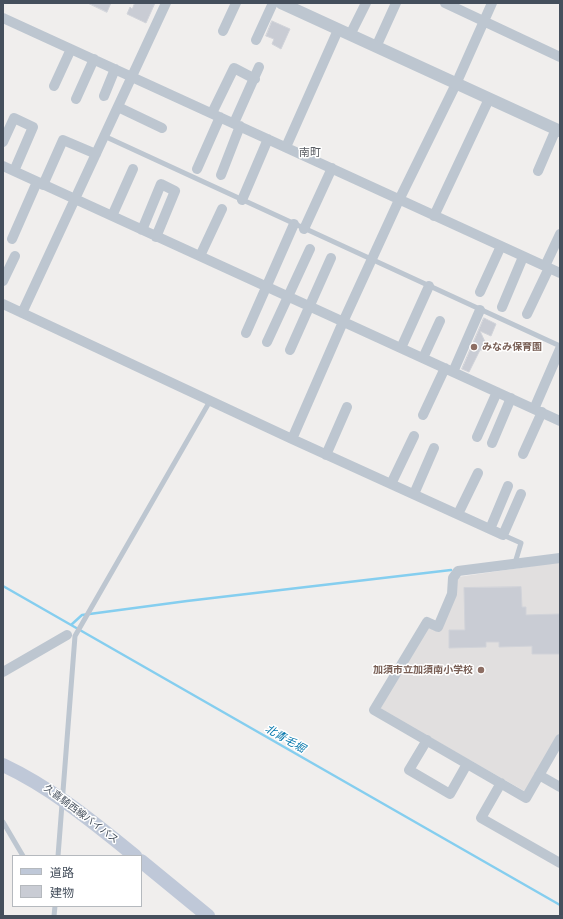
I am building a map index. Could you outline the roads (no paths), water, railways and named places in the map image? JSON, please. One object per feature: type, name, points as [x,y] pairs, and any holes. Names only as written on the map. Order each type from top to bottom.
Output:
[{"type":"main road","name":"久喜騎西線バイパス","points":[[3,765],[43,786],[61,798],[92,820],[134,855]]},
{"type":"main road","points":[[142,862],[208,916]]},
{"type":"street","points":[[22,313],[166,3]]},
{"type":"street","points":[[223,31],[236,3]]},
{"type":"street","points":[[256,40],[273,3]]},
{"type":"street","points":[[281,3],[558,130],[538,171]]},
{"type":"street","points":[[350,35],[366,3]]},
{"type":"street","points":[[376,47],[396,3]]},
{"type":"street","points":[[445,3],[560,57]]},
{"type":"street","points":[[292,439],[371,260],[456,84],[492,3]]},
{"type":"street","points":[[3,18],[560,273]]},
{"type":"street","points":[[286,147],[338,30]]},
{"type":"street","points":[[54,86],[72,49]]},
{"type":"street","points":[[76,99],[94,59]]},
{"type":"street","points":[[221,175],[237,124],[259,67]]},
{"type":"street","points":[[198,169],[234,68],[255,79]]},
{"type":"street","points":[[104,96],[115,69]]},
{"type":"street","points":[[434,216],[489,98]]},
{"type":"street","points":[[118,107],[162,128]]},
{"type":"street","points":[[3,142],[14,118],[33,127],[14,171]]},
{"type":"street","points":[[242,200],[268,138]]},
{"type":"street","points":[[12,239],[63,140],[96,154]]},
{"type":"street","points":[[3,166],[560,421]]},
{"type":"street","points":[[304,229],[332,168]]},
{"type":"street","points":[[112,216],[133,169]]},
{"type":"street","points":[[142,230],[161,184],[176,191],[156,237]]},
{"type":"street","points":[[200,256],[222,209]]},
{"type":"street","points":[[246,333],[294,224]]},
{"type":"street","points":[[528,314],[560,234]]},
{"type":"street","points":[[480,292],[501,246]]},
{"type":"street","points":[[267,342],[310,249]]},
{"type":"street","points":[[3,281],[14,256]]},
{"type":"street","points":[[502,307],[523,257]]},
{"type":"street","points":[[290,350],[331,258]]},
{"type":"street","points":[[401,348],[429,286]]},
{"type":"street","points":[[3,304],[326,455],[503,535],[521,494]]},
{"type":"street","points":[[423,415],[449,370],[480,310]]},
{"type":"street","points":[[423,358],[440,321]]},
{"type":"street","points":[[523,454],[560,347]]},
{"type":"street","points":[[477,438],[497,392]]},
{"type":"street","points":[[492,443],[511,398]]},
{"type":"street","points":[[326,455],[346,407]]},
{"type":"street","points":[[391,484],[414,436]]},
{"type":"street","points":[[414,494],[434,448]]},
{"type":"street","points":[[458,514],[478,473]]},
{"type":"street","points":[[490,529],[508,486]]},
{"type":"street","points":[[559,744],[526,798],[374,710],[427,622],[438,627],[452,594],[453,578],[458,572],[560,558]]},
{"type":"street","points":[[3,672],[73,635]]},
{"type":"street","points":[[427,740],[409,770],[450,794],[467,764]]},
{"type":"street","points":[[539,775],[560,787]]},
{"type":"street","points":[[501,784],[481,818],[560,863]]},
{"type":"lane","points":[[104,136],[560,347]]},
{"type":"lane","points":[[58,855],[73,635],[81,624],[210,401]]},
{"type":"lane","points":[[503,535],[521,543],[515,565]]},
{"type":"lane","points":[[3,822],[22,855]]},
{"type":"lane","points":[[54,907],[54,916]]},
{"type":"waterway","points":[[71,625],[82,615],[451,570]]},
{"type":"waterway","name":"北青毛堀","points":[[3,586],[560,905]]},
{"type":"place","name":"みなみ保育園","points":[[474,347]]},
{"type":"place","name":"加須市立加須南小学校","points":[[481,670]]},
{"type":"district","name":"南町","points":[[310,153]]}]
